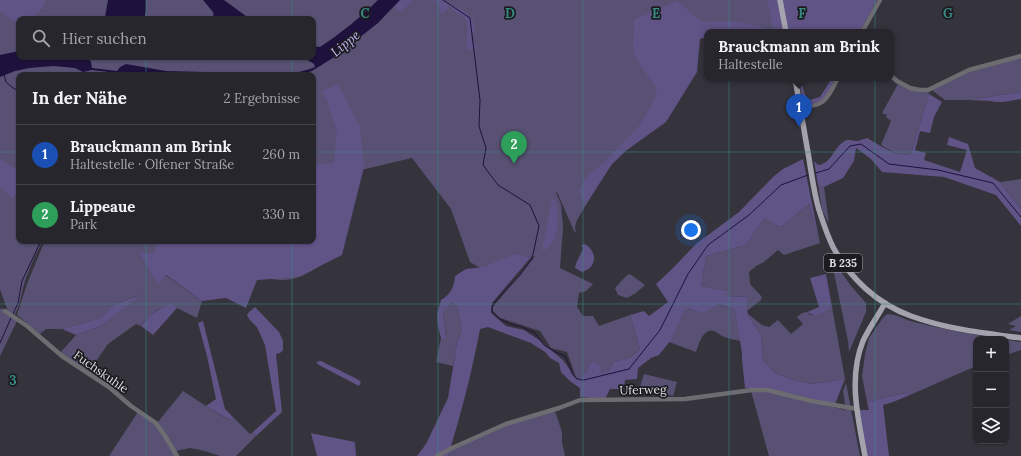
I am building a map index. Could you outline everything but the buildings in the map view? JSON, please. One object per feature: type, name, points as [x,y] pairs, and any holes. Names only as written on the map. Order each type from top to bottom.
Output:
[{"type":"main road","points":[[780,0],[785,29]]},
{"type":"main road","name":"B 235","points":[[796,81],[817,200],[821,216],[833,246],[857,281],[865,289],[885,303]]},
{"type":"main road","points":[[865,456],[857,417],[855,385],[856,364],[864,339],[885,303],[911,316],[942,325],[1021,338]]},
{"type":"street","points":[[864,29],[880,0]]},
{"type":"street","points":[[894,78],[910,88],[928,90],[968,70],[1021,56]]},
{"type":"street","points":[[801,108],[817,105],[826,100],[836,81]]},
{"type":"street","name":"Fuchskuhle","points":[[5,311],[27,326],[62,356],[109,387],[156,423],[177,456]]},
{"type":"street","name":"Uferweg","points":[[437,456],[510,422],[559,408],[580,400],[685,399],[752,390],[767,390],[857,410]]},
{"type":"shaded area","points":[[0,0],[767,0],[773,29],[704,29],[704,33],[700,33],[625,149],[606,171],[577,220],[575,227],[576,233],[557,192],[556,193],[561,204],[563,227],[560,268],[593,284],[586,291],[579,293],[577,307],[583,316],[593,316],[599,326],[630,315],[640,349],[630,358],[613,362],[609,371],[602,374],[600,365],[595,361],[590,363],[586,373],[577,380],[567,352],[551,348],[540,331],[500,318],[493,311],[493,307],[535,256],[531,257],[520,255],[480,268],[470,262],[451,209],[412,158],[361,170],[339,253],[306,274],[291,279],[283,280],[258,276],[308,244],[316,244],[316,72],[16,72],[16,244],[42,244],[25,281],[20,303],[14,316],[8,312],[0,289]]},
{"type":"shaded area","points":[[0,0],[45,0],[42,9],[38,14],[35,16],[16,16],[16,22],[0,11]]},
{"type":"shaded area","points":[[400,0],[413,0],[402,11],[399,11],[395,7]]},
{"type":"shaded area","points":[[425,0],[441,0],[461,9],[472,18],[475,29],[470,40],[478,48],[469,50],[466,47],[468,28],[466,20],[461,15],[449,7],[443,14],[439,11],[439,5],[436,1]]},
{"type":"shaded area","points":[[767,0],[877,0],[862,29],[773,29]]},
{"type":"shaded area","points":[[677,1],[702,22],[735,21],[769,29],[704,29],[704,38],[700,39],[697,72],[666,122],[627,150],[612,164],[585,206],[579,190],[584,181],[595,169],[604,163],[639,126],[655,99],[657,89],[633,52],[634,20]]},
{"type":"shaded area","points":[[1021,58],[1021,92],[968,100],[945,100],[932,90],[970,72]]},
{"type":"shaded area","points":[[799,81],[802,81],[805,93],[810,100],[820,97],[830,81],[834,81],[827,96],[820,101],[809,105],[803,99]]},
{"type":"shaded area","points":[[338,84],[360,127],[364,167],[342,255],[298,277],[257,280],[246,308],[226,298],[202,301],[166,275],[158,284],[139,253],[154,253],[156,244],[316,244],[316,164],[334,163],[337,132],[327,101],[322,91]]},
{"type":"shaded area","points":[[898,84],[905,88],[920,92],[928,92],[929,94],[911,154],[895,152],[881,145],[891,121],[886,117],[887,115],[882,113]]},
{"type":"shaded area","points":[[1021,92],[1021,99],[1006,102],[968,100]]},
{"type":"shaded area","points":[[929,94],[942,102],[934,117],[930,133],[920,131],[915,150],[926,153],[924,160],[960,172],[967,150],[947,145],[949,137],[968,144],[975,168],[1000,182],[1021,210],[1021,226],[996,195],[944,177],[882,172],[871,159],[856,148],[854,161],[843,178],[824,187],[818,185],[814,161],[818,165],[826,162],[840,145],[847,140],[858,141],[867,138],[893,152],[899,154],[911,154]]},
{"type":"shaded area","points":[[0,159],[16,169],[16,192],[13,199],[1,187],[0,188]]},
{"type":"shaded area","points":[[803,159],[820,243],[809,204],[781,227],[764,219],[746,245],[706,256],[701,286],[727,291],[727,296],[747,297],[747,311],[749,317],[761,335],[763,360],[775,373],[793,380],[811,384],[845,379],[835,404],[766,388],[745,388],[742,353],[735,310],[719,304],[703,314],[688,308],[684,312],[671,340],[659,355],[651,358],[638,368],[637,379],[625,380],[624,389],[610,389],[605,399],[580,397],[580,388],[571,382],[561,372],[559,363],[550,358],[545,352],[531,343],[488,327],[480,329],[466,393],[448,456],[417,456],[426,444],[448,398],[457,343],[462,330],[457,307],[452,302],[443,312],[446,338],[441,338],[437,314],[441,300],[447,295],[454,284],[455,276],[466,269],[483,267],[515,254],[531,257],[492,303],[491,313],[506,326],[524,330],[539,340],[563,360],[577,380],[586,373],[590,363],[595,361],[600,365],[602,373],[609,371],[613,362],[630,358],[640,349],[630,315],[644,311],[649,316],[668,302],[656,284],[696,244],[739,212],[774,176],[783,169]]},
{"type":"shaded area","points":[[1021,179],[1021,210],[1000,182]]},
{"type":"shaded area","points":[[818,185],[824,187],[829,224],[822,210]]},
{"type":"shaded area","points":[[552,199],[556,201],[557,229],[552,243],[548,248],[542,251]]},
{"type":"shaded area","points":[[809,204],[820,243],[784,255],[778,250],[749,272],[750,284],[762,297],[761,300],[747,311],[747,297],[727,296],[727,291],[701,286],[706,256],[746,245],[764,219],[781,227]]},
{"type":"shaded area","points":[[157,244],[154,253],[139,253],[158,283],[165,275],[202,301],[197,318],[177,308],[174,304],[158,309],[144,321],[141,326],[136,324],[108,344],[89,371],[60,353],[76,335],[101,326],[139,295],[113,305],[101,318],[62,329],[46,329],[40,334],[17,315],[27,284],[43,245]]},
{"type":"shaded area","points":[[585,244],[592,251],[594,260],[591,267],[582,272],[575,268],[583,248],[581,245]]},
{"type":"shaded area","points":[[831,258],[851,286],[866,303],[866,312],[849,352],[848,341]]},
{"type":"shaded area","points":[[630,274],[645,285],[636,293],[627,298],[618,295],[615,288],[626,276]]},
{"type":"shaded area","points":[[826,274],[832,307],[820,314],[810,314],[807,312],[819,307],[810,278]]},
{"type":"shaded area","points":[[140,295],[101,326],[76,335],[62,329],[101,318],[113,305]]},
{"type":"shaded area","points":[[452,302],[457,307],[462,330],[457,343],[453,366],[436,362],[441,338],[446,337],[443,311]]},
{"type":"shaded area","points":[[169,304],[174,304],[177,308],[153,335],[141,326],[153,313]]},
{"type":"shaded area","points":[[718,304],[735,310],[741,341],[733,340],[716,332],[708,331],[700,340],[696,352],[669,342],[684,312],[688,308],[703,314]]},
{"type":"shaded area","points":[[255,307],[279,332],[283,341],[283,350],[276,354],[282,412],[256,436],[253,432],[276,411],[265,345],[257,327],[247,315]]},
{"type":"shaded area","points":[[832,307],[845,379],[811,384],[793,380],[775,373],[763,360],[761,335],[748,314],[762,325],[769,327],[778,320],[791,334],[803,324],[797,317],[802,313],[807,312],[810,315],[814,315]]},
{"type":"shaded area","points":[[2,308],[17,321],[0,356],[0,309]]},
{"type":"shaded area","points":[[887,314],[894,315],[935,327],[984,336],[973,336],[973,367],[910,395],[907,393],[900,394],[867,402],[862,376],[865,354],[869,338]]},
{"type":"shaded area","points":[[1021,316],[1021,332],[1009,330],[1016,326],[1008,324]]},
{"type":"shaded area","points":[[203,321],[225,409],[233,417],[230,420],[206,406],[216,399],[198,323]]},
{"type":"shaded area","points":[[1009,340],[1021,342],[1021,350],[1009,354]]},
{"type":"shaded area","points":[[321,361],[357,379],[361,382],[359,386],[316,362]]},
{"type":"shaded area","points":[[644,374],[677,382],[673,396],[640,387]]},
{"type":"shaded area","points":[[846,383],[860,456],[769,456],[751,391],[767,392],[846,410],[843,391]]},
{"type":"shaded area","points":[[183,391],[229,420],[233,417],[250,434],[253,432],[256,436],[236,456],[220,456],[190,448],[176,451],[157,423]]},
{"type":"shaded area","points":[[908,393],[910,395],[883,405],[889,456],[867,456],[859,410],[869,410],[867,402]]},
{"type":"shaded area","points":[[555,411],[562,432],[562,442],[565,456],[448,456],[449,450],[516,422]]},
{"type":"shaded area","points":[[138,412],[155,424],[176,456],[109,456]]},
{"type":"shaded area","points":[[311,433],[355,442],[356,456],[317,456]]},
{"type":"water","points":[[108,0],[146,0],[145,16],[105,16]]},
{"type":"water","points":[[203,0],[224,0],[246,16],[214,16],[213,12]]},
{"type":"water","name":"Lippe","points":[[378,0],[400,0],[378,23],[336,56],[312,71],[299,72],[315,67],[314,64],[308,60],[316,60],[316,46],[320,47],[328,42],[358,19]]},
{"type":"water","points":[[16,52],[16,60],[90,60],[92,68],[117,71],[120,67],[126,64],[166,71],[204,72],[109,72],[92,70],[83,72],[75,68],[53,66],[29,68],[15,71],[0,77],[0,55]]},
{"type":"waterway","points":[[443,0],[470,18],[480,100],[479,126],[486,148],[483,165],[498,185],[530,205],[539,226],[532,259],[520,275],[495,302],[492,307],[492,311],[500,319],[535,333],[544,345],[565,356],[572,373],[577,379],[584,380],[629,369],[660,330],[688,274],[708,245],[749,215],[781,185],[808,175]]},
{"type":"waterway","points":[[4,75],[6,82],[16,90]]},
{"type":"waterway","points":[[816,173],[829,169],[850,146],[861,144],[889,164],[938,170],[993,183],[1021,217]]},
{"type":"waterway","points":[[13,314],[18,303],[22,281],[40,244]]},
{"type":"waterway","points":[[0,343],[11,318]]},
{"type":"place","name":"Brauckmann am Brink","points":[[799,127]]},
{"type":"place","name":"Lippeaue","points":[[514,164]]}]
